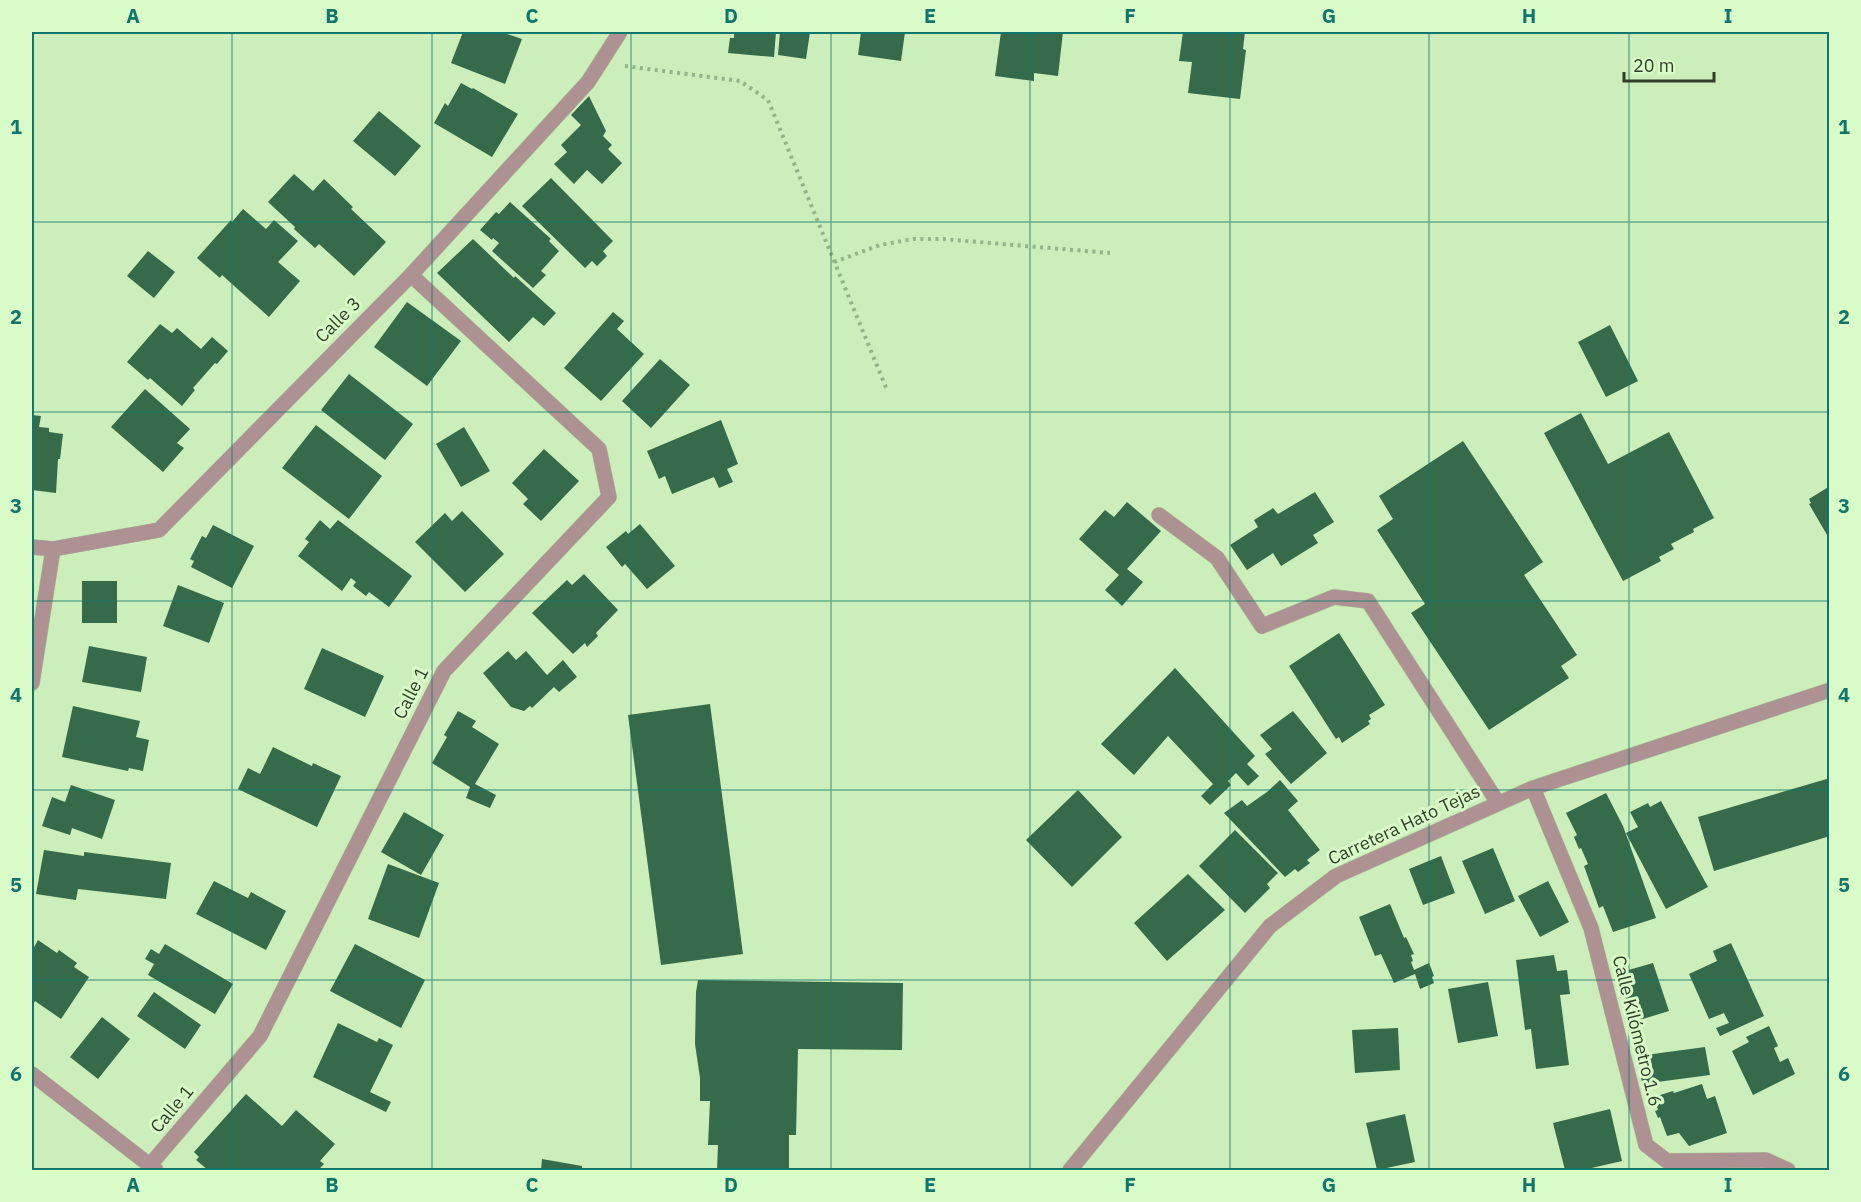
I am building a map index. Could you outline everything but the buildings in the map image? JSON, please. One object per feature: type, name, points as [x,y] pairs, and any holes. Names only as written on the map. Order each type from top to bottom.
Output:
[{"type":"street","name":"Calle 3","points":[[32,547],[53,549],[159,530],[411,275],[588,82],[620,32]]},
{"type":"street","name":"Calle 1","points":[[153,1168],[260,1036],[444,671],[609,497],[599,449],[411,275]]},
{"type":"street","points":[[1159,515],[1217,558],[1262,626],[1334,597],[1368,601],[1498,803]]},
{"type":"street","points":[[32,683],[53,549]]},
{"type":"street","name":"Carretera Hato Tejas","points":[[1070,1170],[1270,926],[1336,876],[1533,788],[1830,690]]},
{"type":"street","name":"Calle Kilómetro 1.6","points":[[1533,788],[1591,928],[1646,1145],[1667,1161],[1766,1160],[1788,1170]]},
{"type":"street","points":[[32,1074],[153,1168]]},
{"type":"path","points":[[600,62],[740,81],[768,100],[887,390]]},
{"type":"path","points":[[834,262],[880,245],[913,239],[943,239],[1110,254]]}]
